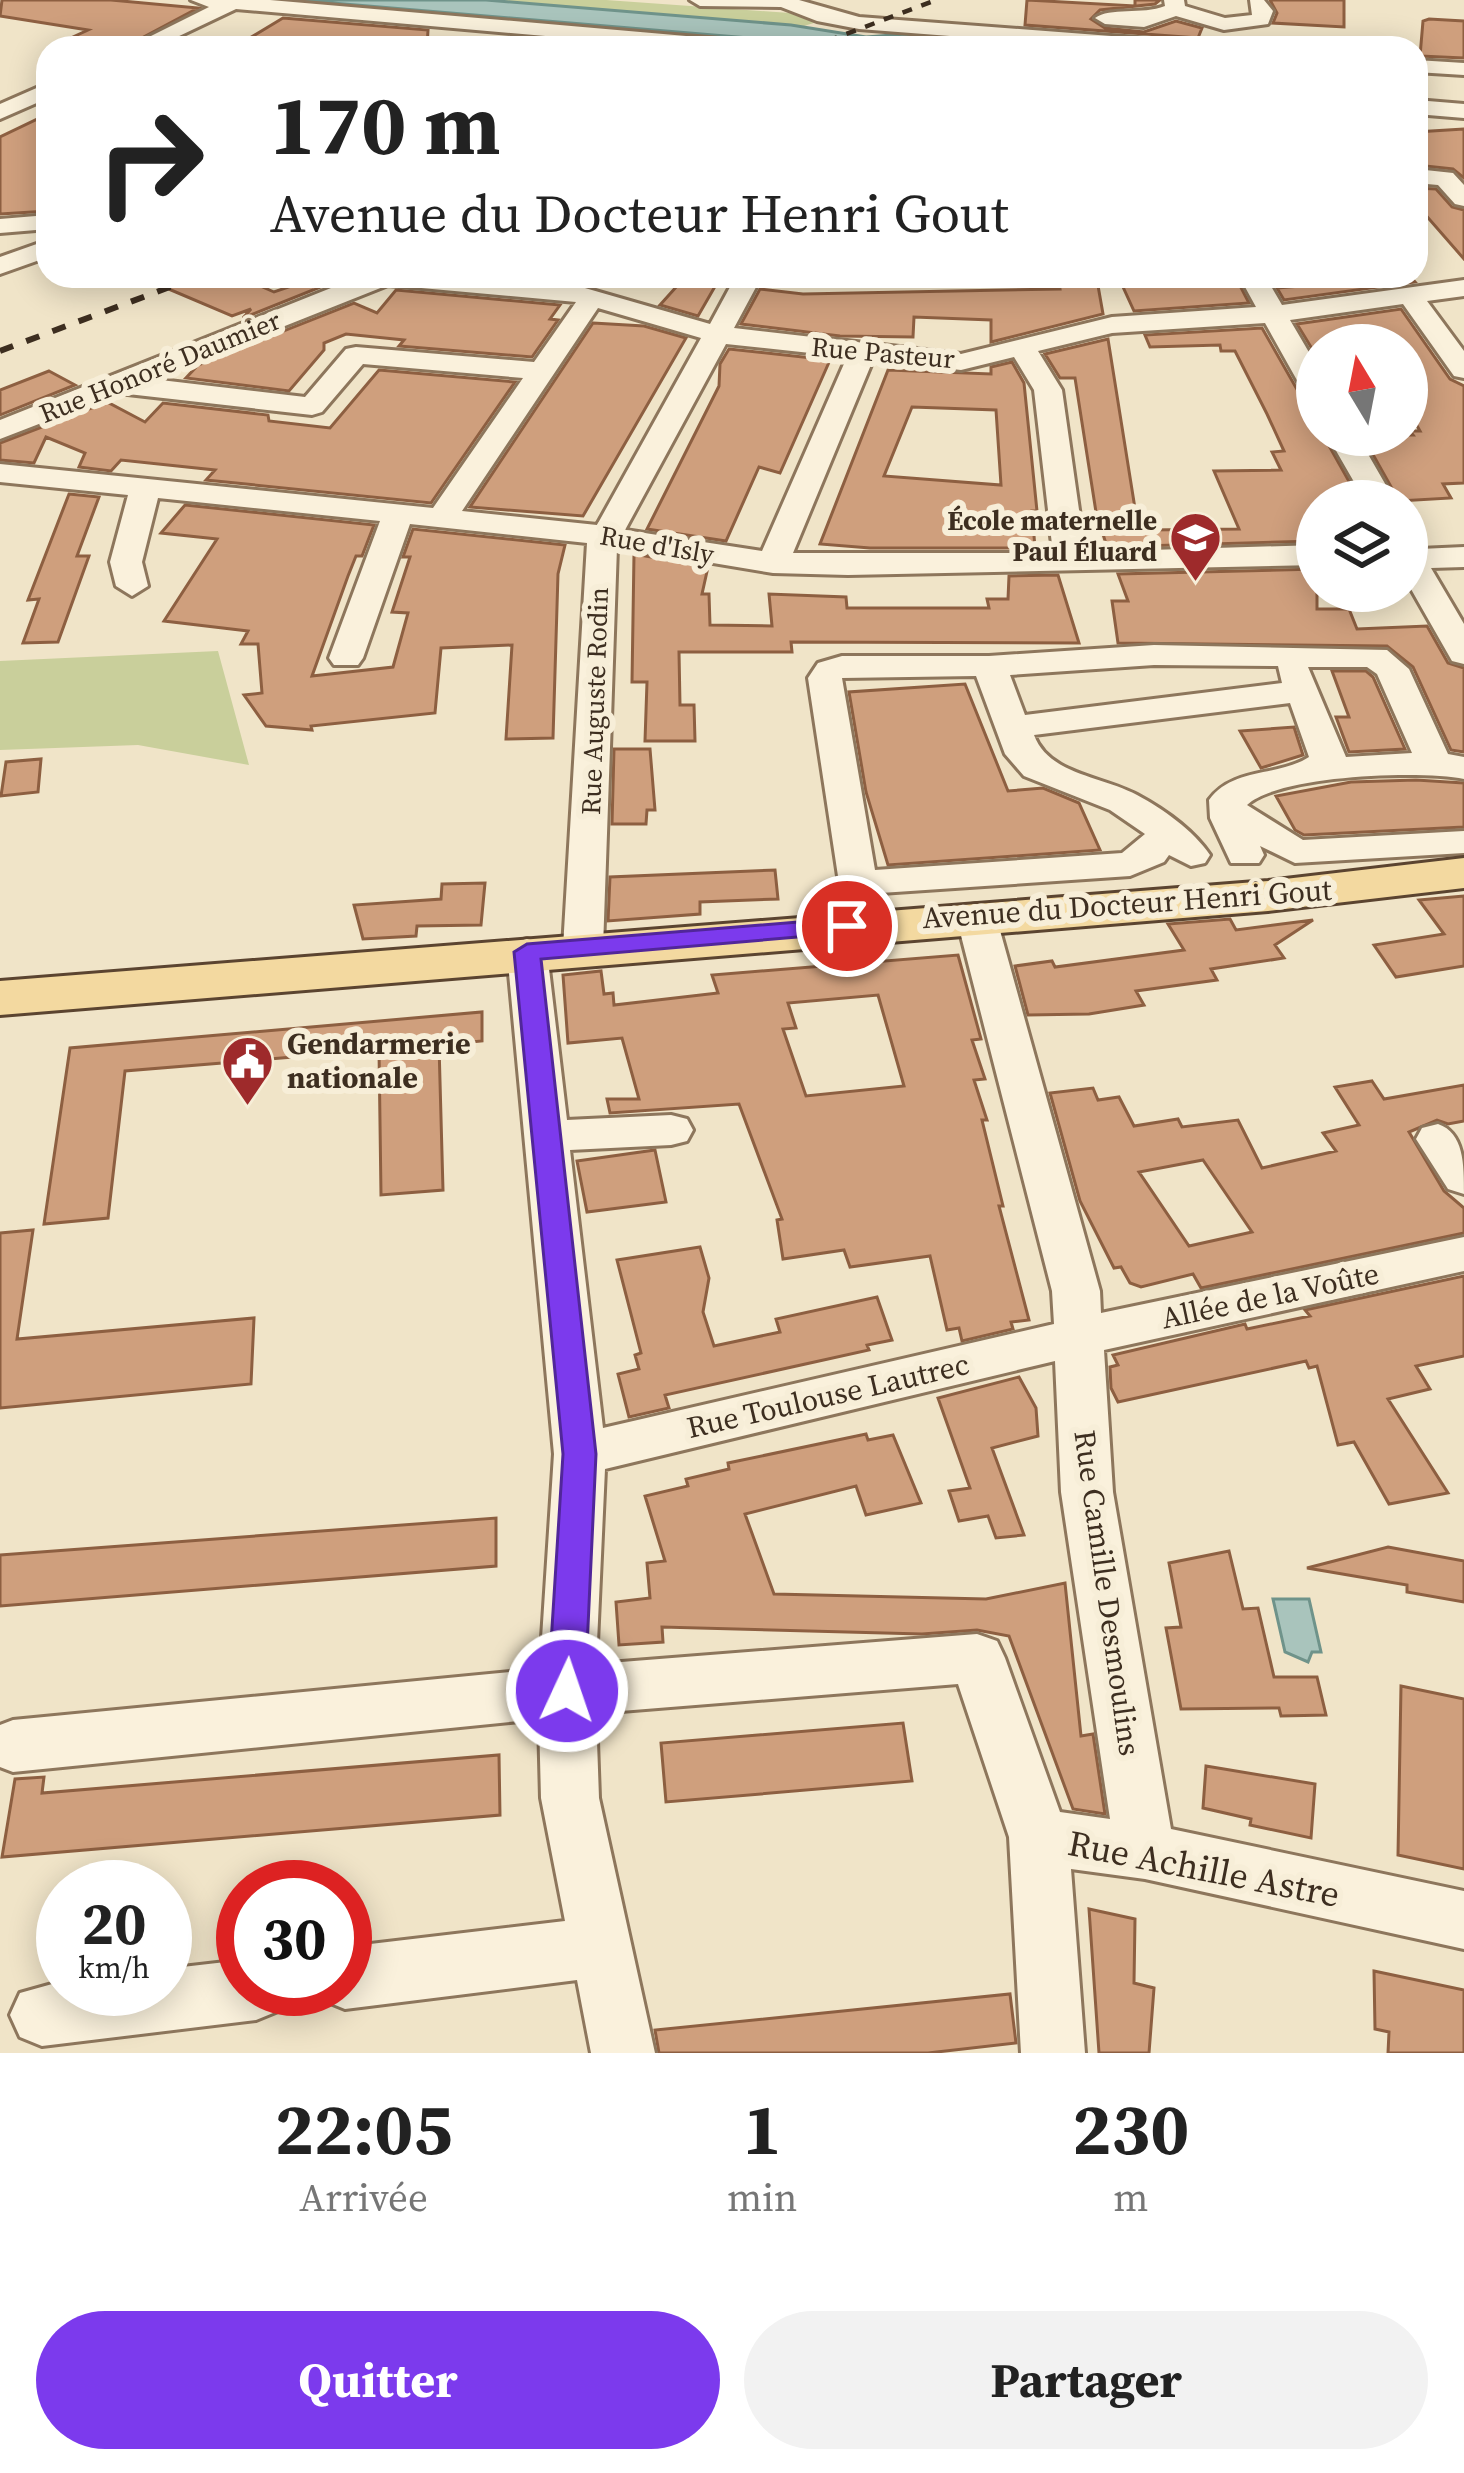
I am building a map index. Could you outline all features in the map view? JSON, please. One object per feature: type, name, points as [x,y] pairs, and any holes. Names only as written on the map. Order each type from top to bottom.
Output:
[{"type":"main road","name":"Avenue du Docteur Henri Gout","points":[[0,998],[124,991],[583,947],[1268,896],[1464,873]]},
{"type":"street","points":[[202,0],[611,36]]},
{"type":"street","points":[[700,0],[782,1],[841,20],[1038,36]]},
{"type":"street","points":[[163,36],[233,3]]},
{"type":"street","points":[[1074,15],[1136,20],[1175,4],[1239,25],[1261,20],[1263,11],[1257,4]]},
{"type":"street","points":[[1131,36],[1136,20]]},
{"type":"street","points":[[1428,66],[1464,69]]},
{"type":"street","points":[[0,112],[24,102]]},
{"type":"street","points":[[1428,108],[1464,111]]},
{"type":"street","points":[[1428,177],[1444,178],[1464,199]]},
{"type":"street","points":[[0,226],[36,223]]},
{"type":"street","points":[[0,266],[36,252]]},
{"type":"street","name":"Rue Honoré Daumier","points":[[0,430],[357,288]]},
{"type":"street","name":"Rue Pasteur","points":[[543,288],[720,334],[961,362],[1112,325],[1273,314],[1464,288]]},
{"type":"street","name":"Rue Auguste Rodin","points":[[583,947],[601,546],[743,288]]},
{"type":"street","points":[[1259,288],[1296,354]]},
{"type":"street","points":[[1408,294],[1464,370]]},
{"type":"street","points":[[443,516],[592,298]]},
{"type":"street","points":[[1022,349],[1048,390],[1070,562]]},
{"type":"street","points":[[773,563],[862,354]]},
{"type":"street","points":[[118,384],[312,406],[356,355],[542,371]]},
{"type":"street","name":"Rue d'Isly","points":[[0,473],[443,516],[605,535],[652,547],[773,563],[867,567],[1296,556]]},
{"type":"street","points":[[132,586],[126,562],[146,485]]},
{"type":"street","points":[[346,658],[399,511]]},
{"type":"street","points":[[1428,555],[1464,557]]},
{"type":"street","points":[[1428,586],[1458,634]]},
{"type":"street","points":[[989,666],[1023,754],[1037,768],[1123,802],[1179,843],[1130,864],[866,883],[857,876],[825,678],[830,670],[1154,655],[1361,655],[1385,661],[1449,765],[1318,770],[1257,780],[1228,800],[1245,855]]},
{"type":"street","points":[[1287,655],[1326,745],[1328,760],[1318,770]]},
{"type":"street","points":[[1012,728],[1303,691]]},
{"type":"street","points":[[1228,808],[1295,852],[1464,842]]},
{"type":"street","name":"Rue Camille Desmoulins","points":[[976,916],[1076,1291],[1087,1492],[1145,1851]]},
{"type":"street","points":[[527,952],[580,1454],[567,1691],[570,1798],[623,2053]]},
{"type":"street","points":[[549,1136],[671,1130]]},
{"type":"street","points":[[1438,1139],[1464,1178]]},
{"type":"street","name":"Allée de la Voûte","points":[[1077,1337],[1464,1254]]},
{"type":"street","name":"Rue Toulouse Lautrec","points":[[580,1454],[1077,1337]]},
{"type":"street","name":"Rue Achille Astre","points":[[567,1691],[977,1658],[1039,1837],[1145,1851],[1464,1920]]},
{"type":"street","points":[[14,1746],[567,1691]]},
{"type":"street","points":[[1039,1837],[1053,2053]]},
{"type":"street","points":[[372,1975],[601,1947]]},
{"type":"green space","points":[[486,0],[606,0],[790,13],[817,22],[804,26]]},
{"type":"green space","points":[[218,651],[249,765],[138,745],[0,750],[0,661]]},
{"type":"water","points":[[297,0],[486,0],[791,25],[860,36],[725,36]]},
{"type":"water","points":[[1273,1599],[1309,1599],[1321,1652],[1312,1652],[1308,1662],[1285,1652]]},
{"type":"building","points":[[2,0],[111,0],[198,8],[146,36],[75,36],[88,30],[0,16]]},
{"type":"building","points":[[1027,0],[1135,6],[1135,0],[1160,0],[1155,4],[1100,10],[1091,19],[1105,28],[1144,32],[1176,21],[1202,28],[1199,36],[1171,36],[1025,25]]},
{"type":"building","points":[[1270,0],[1344,0],[1344,27],[1273,23],[1277,13]]},
{"type":"building","points":[[283,18],[428,30],[428,36],[253,36]]},
{"type":"building","points":[[1423,21],[1464,21],[1464,58],[1428,56]]},
{"type":"building","points":[[36,120],[36,212],[0,214],[0,137]]},
{"type":"building","points":[[1464,129],[1464,178],[1453,169],[1428,166],[1428,131]]},
{"type":"building","points":[[1428,189],[1436,189],[1452,207],[1464,210],[1464,259],[1428,218]]},
{"type":"building","points":[[166,288],[265,288],[274,292],[318,288],[243,318],[251,309],[232,316]]},
{"type":"building","points":[[675,288],[714,288],[698,316],[660,305]]},
{"type":"building","points":[[1098,288],[1103,314],[991,342],[991,320],[914,317],[913,337],[840,336],[741,324],[760,289],[803,294]]},
{"type":"building","points":[[1123,288],[1241,288],[1249,303],[1134,311]]},
{"type":"building","points":[[1277,288],[1371,288],[1284,300]]},
{"type":"building","points":[[396,290],[560,305],[550,319],[558,320],[532,357],[399,346],[404,340],[346,334],[324,343],[324,350],[289,391],[186,378],[198,365],[354,303],[377,313]]},
{"type":"building","points":[[1401,309],[1412,324],[1297,324]]},
{"type":"building","points":[[593,323],[644,326],[686,338],[583,516],[470,507]]},
{"type":"building","points":[[1262,328],[1296,388],[1296,456],[1335,456],[1348,480],[1296,480],[1296,542],[1107,547],[1096,512],[1075,378],[1060,378],[1045,354],[1108,339],[1137,521],[1144,521],[1146,530],[1239,529],[1214,471],[1281,470],[1272,452],[1284,451],[1235,351],[1221,351],[1220,345],[1150,347],[1145,335]]},
{"type":"building","points":[[1428,348],[1450,379],[1464,386],[1464,483],[1443,484],[1451,498],[1428,499],[1428,480],[1387,480],[1374,456],[1428,456]]},
{"type":"building","points":[[729,349],[830,360],[780,473],[759,467],[726,541],[647,529],[719,386],[720,364]]},
{"type":"building","points":[[1012,362],[1024,383],[1037,511],[1032,511],[1035,548],[820,544],[888,370],[991,374],[991,367]],"holes":[[[912,407],[996,410],[1001,485],[884,476]]]},
{"type":"building","points":[[379,370],[515,382],[431,503],[206,480],[215,470],[121,460],[111,471],[79,467],[85,453],[46,437],[34,463],[0,460],[0,443],[107,402],[145,422],[163,403],[268,415],[269,421],[330,428]]},
{"type":"building","points":[[49,371],[75,385],[0,415],[0,390]]},
{"type":"building","points":[[69,494],[99,497],[77,556],[89,556],[58,642],[23,643],[39,599],[28,600]]},
{"type":"building","points":[[185,505],[374,525],[362,556],[356,556],[312,676],[393,667],[408,613],[392,612],[410,557],[403,557],[413,529],[565,545],[558,574],[553,738],[506,739],[512,645],[441,648],[435,713],[311,726],[312,730],[266,726],[244,695],[262,693],[258,644],[241,644],[248,631],[164,621],[217,539],[161,533]]},
{"type":"building","points":[[634,554],[708,567],[702,594],[709,594],[710,625],[772,626],[769,594],[846,597],[847,608],[989,608],[987,599],[1008,599],[1009,576],[1058,575],[1079,643],[791,642],[792,652],[679,652],[680,705],[694,705],[695,741],[645,741],[647,682],[632,682]]},
{"type":"building","points":[[1296,570],[1296,612],[1350,612],[1357,629],[1427,626],[1448,663],[1464,668],[1464,752],[1451,750],[1413,667],[1387,646],[1118,643],[1112,601],[1128,601],[1118,574]]},
{"type":"building","points":[[1332,671],[1366,671],[1373,677],[1405,749],[1349,752],[1336,717],[1349,717]]},
{"type":"building","points":[[965,684],[1008,791],[1043,788],[1079,803],[1100,850],[888,865],[866,792],[849,692]]},
{"type":"building","points":[[1294,727],[1303,755],[1261,768],[1240,731]]},
{"type":"building","points":[[614,749],[650,749],[655,810],[647,810],[646,824],[612,824]]},
{"type":"building","points":[[41,759],[38,792],[1,796],[6,762]]},
{"type":"building","points":[[1351,782],[1464,783],[1464,827],[1304,835],[1295,830],[1276,796]]},
{"type":"building","points":[[775,870],[778,899],[700,902],[700,914],[608,921],[610,877]]},
{"type":"building","points":[[485,883],[481,925],[417,926],[416,936],[363,939],[354,905],[441,899],[442,884]]},
{"type":"building","points":[[1464,896],[1464,966],[1396,977],[1374,945],[1444,934],[1419,900]]},
{"type":"building","points":[[1230,919],[1236,930],[1313,920],[1275,945],[1284,958],[1211,969],[1217,980],[1136,991],[1144,1005],[1089,1014],[1028,1015],[1015,966],[1052,961],[1055,967],[1184,950],[1168,924]]},
{"type":"building","points":[[958,955],[981,1039],[972,1040],[985,1079],[974,1080],[987,1120],[982,1120],[1003,1206],[999,1206],[1029,1320],[1011,1322],[1013,1329],[962,1341],[959,1328],[947,1330],[930,1256],[850,1267],[844,1250],[783,1259],[777,1220],[782,1219],[739,1104],[610,1113],[607,1099],[639,1099],[622,1038],[568,1043],[563,975],[601,971],[604,994],[613,993],[614,1005],[718,993],[712,975]],"holes":[[[878,995],[904,1086],[806,1096],[783,1029],[796,1028],[788,1003]]]},
{"type":"building","points":[[482,1012],[482,1041],[439,1045],[443,1190],[381,1195],[379,1050],[125,1071],[108,1218],[44,1224],[70,1048]]},
{"type":"building","points":[[1372,1081],[1384,1099],[1464,1085],[1464,1121],[1437,1120],[1409,1132],[1444,1191],[1464,1208],[1464,1233],[1201,1288],[1193,1274],[1141,1287],[1130,1283],[1121,1267],[1114,1268],[1080,1201],[1050,1093],[1093,1088],[1098,1100],[1119,1097],[1134,1126],[1178,1119],[1182,1127],[1238,1120],[1262,1168],[1336,1151],[1323,1133],[1359,1125],[1335,1087]],"holes":[[[1203,1160],[1252,1232],[1189,1246],[1139,1172]]]},
{"type":"building","points":[[655,1150],[666,1202],[587,1212],[577,1161]]},
{"type":"building","points":[[33,1230],[17,1339],[254,1318],[251,1384],[0,1408],[0,1233]]},
{"type":"building","points":[[700,1247],[709,1278],[703,1312],[714,1346],[780,1332],[776,1319],[877,1297],[892,1340],[867,1345],[869,1350],[665,1395],[669,1408],[629,1417],[618,1374],[639,1369],[635,1355],[641,1353],[617,1260]]},
{"type":"building","points":[[1464,1276],[1464,1356],[1416,1366],[1430,1389],[1388,1399],[1448,1493],[1389,1504],[1354,1442],[1338,1445],[1317,1366],[1309,1368],[1306,1361],[1118,1402],[1111,1388],[1110,1367],[1118,1365],[1113,1355],[1245,1324],[1247,1329],[1310,1316],[1305,1310]]},
{"type":"building","points":[[1019,1377],[1036,1408],[1038,1436],[992,1448],[1024,1535],[996,1538],[988,1516],[959,1521],[949,1491],[970,1488],[938,1398]]},
{"type":"building","points":[[866,1434],[868,1440],[893,1435],[921,1503],[866,1515],[856,1486],[745,1514],[774,1594],[986,1599],[1065,1583],[1081,1736],[1093,1734],[1105,1814],[1073,1809],[1009,1636],[977,1630],[922,1634],[662,1627],[663,1642],[619,1645],[616,1602],[650,1598],[647,1563],[665,1561],[645,1496],[688,1486],[686,1479],[729,1469],[728,1463]]},
{"type":"building","points":[[496,1518],[496,1566],[0,1606],[0,1555]]},
{"type":"building","points":[[1388,1547],[1464,1561],[1464,1602],[1407,1592],[1407,1585],[1307,1568]]},
{"type":"building","points":[[1229,1551],[1243,1609],[1258,1608],[1274,1677],[1317,1677],[1326,1715],[1281,1716],[1279,1708],[1181,1709],[1166,1628],[1181,1627],[1169,1563]]},
{"type":"building","points":[[1401,1686],[1464,1699],[1464,1869],[1398,1855]]},
{"type":"building","points":[[903,1723],[912,1781],[666,1802],[661,1743]]},
{"type":"building","points":[[499,1755],[500,1815],[2,1857],[15,1779],[44,1777],[42,1793]]},
{"type":"building","points":[[1206,1766],[1315,1784],[1311,1838],[1250,1825],[1251,1819],[1203,1808]]},
{"type":"building","points":[[1089,1909],[1135,1919],[1134,1983],[1154,1988],[1149,2053],[1099,2053]]},
{"type":"building","points":[[1374,1971],[1464,1990],[1464,2053],[1388,2053],[1389,2032],[1375,2029]]},
{"type":"building","points":[[1010,1994],[1016,2043],[928,2053],[659,2053],[655,2030]]},
{"type":"railway","points":[[841,36],[936,0]]},
{"type":"railway","points":[[0,351],[167,288]]},
{"type":"place","name":"École maternelle Paul Éluard","points":[[1196,583]]},
{"type":"place","name":"Gendarmerie nationale","points":[[248,1107]]},
{"type":"route","points":[[567,1691],[580,1454],[527,952],[847,926]]}]
